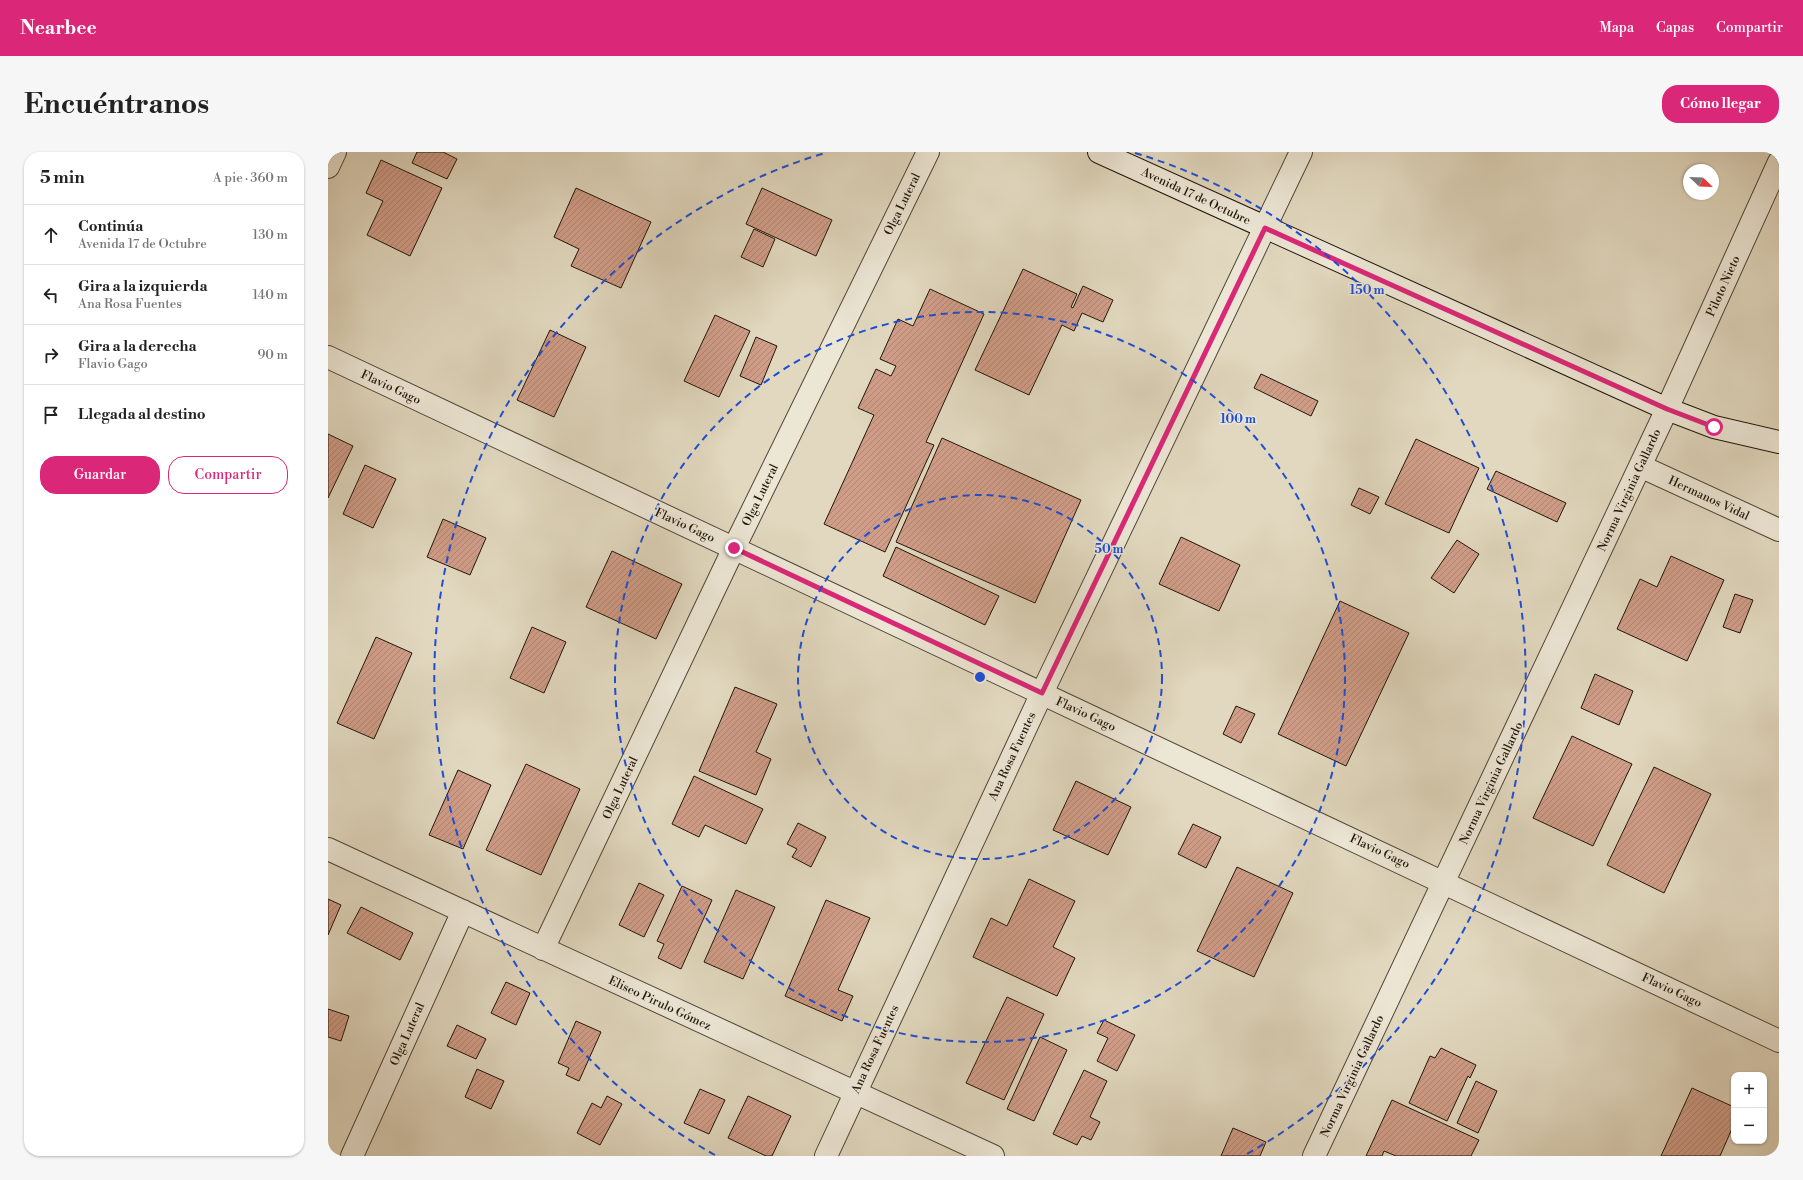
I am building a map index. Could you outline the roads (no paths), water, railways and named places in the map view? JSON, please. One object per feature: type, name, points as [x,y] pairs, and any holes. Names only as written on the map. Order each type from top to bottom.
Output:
[{"type":"street","points":[[328,167],[335,152]]},
{"type":"street","name":"Olga Luteral","points":[[543,949],[734,548],[928,152]]},
{"type":"street","name":"Avenida 17 de Octubre","points":[[1099,152],[1667,409],[1714,427],[1779,442]]},
{"type":"street","name":"Ana Rosa Fuentes","points":[[826,1156],[1042,693],[1301,152]]},
{"type":"street","name":"Piloto Nieto","points":[[1667,409],[1779,162]]},
{"type":"street","name":"Flavio Gago","points":[[328,357],[1779,1041]]},
{"type":"street","name":"Norma Virginia Gallardo","points":[[1314,1156],[1667,409]]},
{"type":"street","name":"Hermanos Vidal","points":[[1640,466],[1779,530]]},
{"type":"street","name":"Eliseo Pirulo Gómez","points":[[328,849],[993,1156]]},
{"type":"street","name":"Olga Luteral","points":[[352,1156],[462,912]]}]
